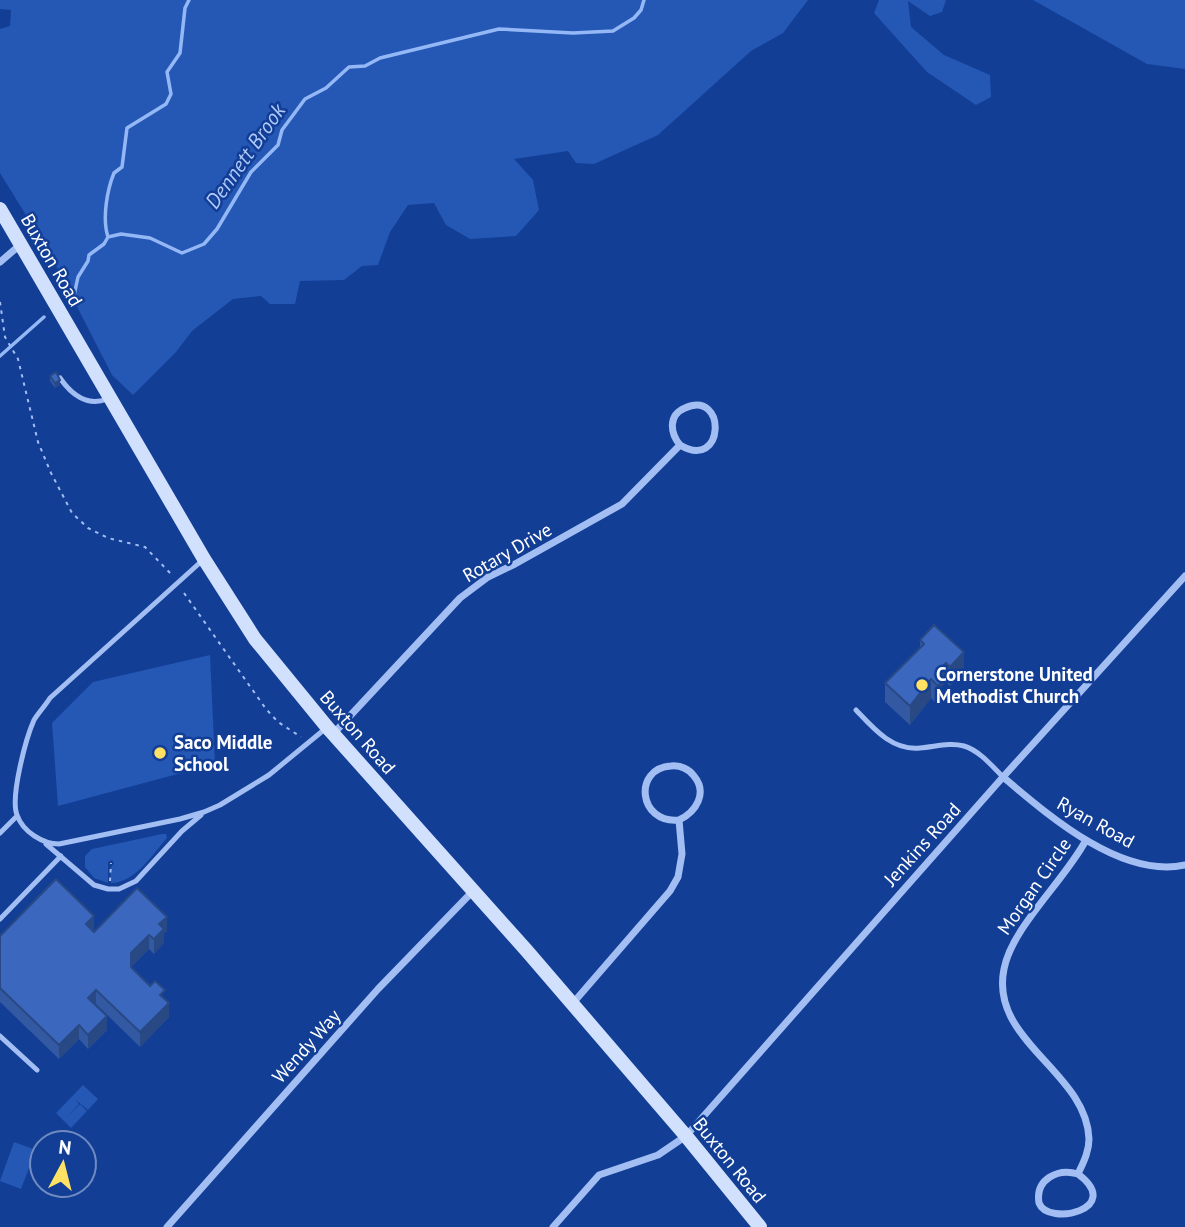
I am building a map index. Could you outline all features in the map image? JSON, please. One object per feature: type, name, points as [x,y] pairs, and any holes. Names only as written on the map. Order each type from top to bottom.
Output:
[{"type":"main road","name":"Buxton Road","points":[[0,209],[204,559],[255,639],[330,730],[686,1136],[760,1227]]},
{"type":"street","points":[[0,262],[21,244]]},
{"type":"street","points":[[694,405],[708,410],[716,422],[715,436],[711,442],[699,450],[686,449],[680,445],[672,432],[674,417],[686,407],[694,405]]},
{"type":"street","name":"Rotary Drive","points":[[330,730],[460,598],[488,578],[612,510],[633,494],[680,445]]},
{"type":"street","name":"Jenkins Road","points":[[553,1227],[599,1175],[658,1155],[686,1136],[1003,777],[1185,576]]},
{"type":"street","points":[[668,766],[686,769],[698,782],[699,801],[695,809],[679,820],[662,818],[649,807],[645,799],[647,781],[659,768],[668,766]]},
{"type":"street","name":"Ryan Road","points":[[1003,777],[1057,822],[1086,839],[1147,866],[1168,868],[1185,865]]},
{"type":"street","points":[[572,1004],[670,891],[678,877],[682,854],[679,820]]},
{"type":"street","name":"Morgan Circle","points":[[1078,1174],[1085,1160],[1089,1140],[1084,1115],[1077,1101],[1014,1022],[1005,1000],[1002,975],[1014,940],[1063,876],[1086,839]]},
{"type":"street","name":"Wendy Way","points":[[167,1227],[378,989],[473,891]]},
{"type":"street","points":[[1056,1223],[1042,1212],[1039,1204],[1041,1187],[1053,1175],[1070,1172],[1078,1174],[1090,1187],[1093,1196],[1092,1205],[1082,1220]]},
{"type":"lane","points":[[60,379],[70,391],[86,400],[96,402],[110,398]]},
{"type":"lane","points":[[204,559],[50,698],[30,730],[15,799],[17,816],[33,835],[94,885],[108,889],[133,883],[182,831],[204,812]]},
{"type":"lane","points":[[856,710],[879,734],[898,745],[912,748],[942,744],[963,746],[976,752],[1003,777]]},
{"type":"lane","points":[[46,844],[59,845],[90,839],[204,812],[269,775],[330,730]]},
{"type":"lane","points":[[0,833],[17,816]]},
{"type":"lane","points":[[0,919],[61,856]]},
{"type":"lane","points":[[0,1036],[37,1070]]},
{"type":"path","points":[[0,302],[5,337],[15,352],[38,442],[72,513],[88,528],[108,538],[145,547],[172,575]]},
{"type":"path","points":[[184,593],[266,709],[278,722],[298,733],[308,744]]},
{"type":"path","points":[[108,889],[111,863]]},
{"type":"shaded area","points":[[0,0],[808,0],[783,33],[751,51],[658,135],[594,164],[576,163],[568,151],[514,159],[533,180],[539,210],[516,236],[470,239],[446,225],[434,203],[408,205],[390,232],[378,265],[362,266],[344,280],[300,281],[295,304],[270,304],[261,296],[233,299],[192,331],[176,352],[133,395],[112,375],[50,254],[0,173],[0,29],[10,26],[11,10],[0,9]]},
{"type":"shaded area","points":[[879,0],[946,0],[942,12],[930,16],[908,1],[911,27],[944,55],[990,75],[991,97],[976,105],[927,72],[874,13]]},
{"type":"shaded area","points":[[1033,0],[1185,0],[1185,69],[1147,64]]},
{"type":"shaded area","points":[[210,655],[215,764],[58,806],[52,723],[93,682]]},
{"type":"shaded area","points":[[166,834],[167,838],[142,867],[120,882],[111,883],[110,869],[114,863],[112,860],[108,862],[108,883],[94,878],[85,867],[85,856],[92,849]]},
{"type":"shaded area","points":[[83,1085],[98,1099],[88,1110],[76,1100],[79,1104],[67,1117],[80,1104],[87,1111],[71,1128],[56,1113]]},
{"type":"shaded area","points":[[14,1142],[28,1147],[28,1171],[21,1189],[0,1181]]},
{"type":"building","points":[[56,372],[60,380],[55,383],[50,376]]},
{"type":"building","points":[[934,625],[964,652],[950,667],[946,663],[935,675],[942,681],[938,686],[931,679],[910,706],[885,683],[924,644],[920,640]]},
{"type":"building","points":[[56,879],[94,916],[86,924],[94,932],[137,888],[167,917],[159,924],[164,929],[154,939],[149,935],[131,953],[131,967],[150,986],[155,981],[165,990],[160,995],[169,1003],[140,1032],[96,990],[88,998],[107,1016],[88,1035],[79,1025],[59,1045],[0,988],[0,936]]},
{"type":"waterway","points":[[73,300],[78,277],[89,255],[104,244],[108,237],[105,222],[107,196],[114,173],[122,167],[127,128],[166,104],[171,94],[167,72],[180,53],[185,8],[189,0]]},
{"type":"waterway","name":"Dennett Brook","points":[[108,237],[121,234],[150,238],[182,253],[204,244],[217,229],[251,172],[278,145],[282,130],[305,99],[326,88],[349,67],[365,66],[380,58],[499,29],[573,33],[613,31],[634,18],[641,10],[644,0]]},
{"type":"waterway","points":[[0,356],[44,317]]},
{"type":"place","name":"Cornerstone United Methodist Church","points":[[922,685]]},
{"type":"place","name":"Saco Middle School","points":[[160,753]]}]
